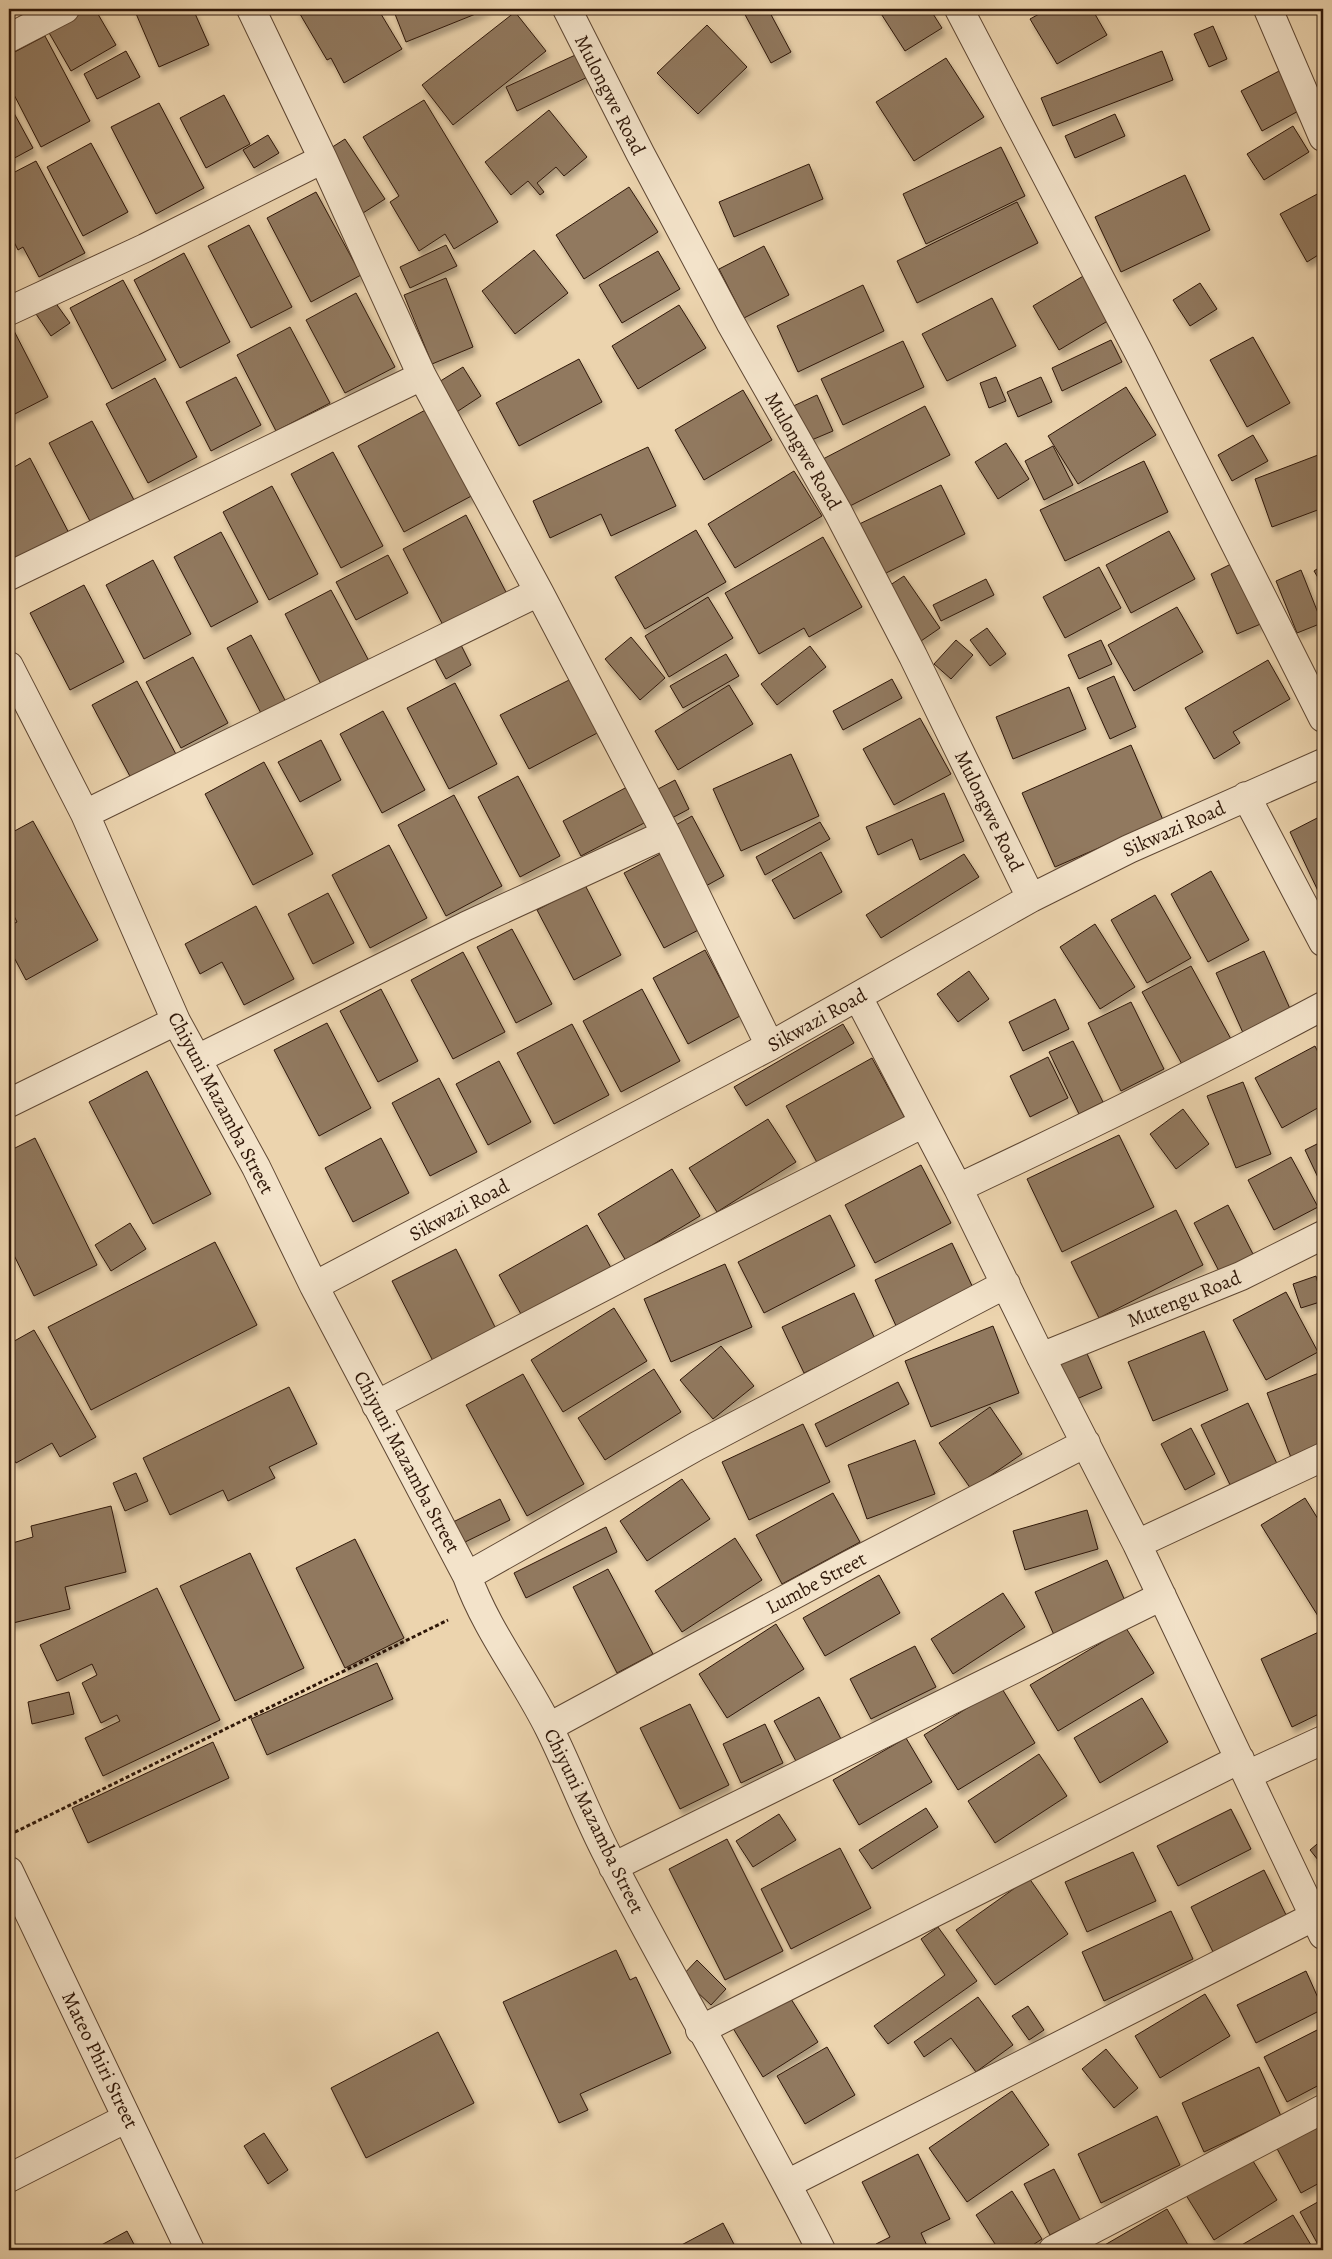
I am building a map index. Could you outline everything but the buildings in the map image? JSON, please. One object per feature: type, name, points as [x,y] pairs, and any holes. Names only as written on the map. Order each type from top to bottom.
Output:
[{"type":"street","points":[[9,38],[65,9]]},
{"type":"street","points":[[251,9],[323,159],[422,376],[539,592],[666,834],[770,1046]]},
{"type":"street","name":"Mulongwe Road","points":[[567,9],[640,153],[721,305],[838,512],[887,605],[1031,898]]},
{"type":"street","points":[[959,9],[1144,362],[1323,718]]},
{"type":"street","points":[[1268,9],[1315,93],[1323,137]]},
{"type":"street","points":[[9,311],[145,248],[323,159]]},
{"type":"street","points":[[9,576],[422,376]]},
{"type":"street","points":[[85,814],[539,592]]},
{"type":"street","name":"Chiyuni Mazamba Street","points":[[9,666],[85,814],[176,1021],[256,1167],[314,1286],[467,1576],[478,1606],[549,1727],[613,1867],[700,2030],[787,2184],[821,2250]]},
{"type":"street","name":"Sikwazi Road","points":[[314,1286],[770,1046],[1031,898],[1128,849],[1323,763]]},
{"type":"street","points":[[1246,796],[1323,942]]},
{"type":"street","points":[[197,1059],[466,926],[666,834]]},
{"type":"street","points":[[787,2184],[1318,1926],[1138,1544],[1041,1357],[958,1188],[858,997]]},
{"type":"street","points":[[958,1188],[1106,1118],[1228,1057],[1323,1006]]},
{"type":"street","points":[[9,1103],[176,1021]]},
{"type":"street","points":[[376,1405],[648,1263],[924,1123]]},
{"type":"street","name":"Mutengu Road","points":[[1041,1357],[1241,1276],[1323,1235]]},
{"type":"street","points":[[467,1576],[697,1446],[1006,1284]]},
{"type":"street","name":"Lumbe Street","points":[[549,1727],[850,1565],[1086,1442]]},
{"type":"street","points":[[1138,1544],[1323,1457]]},
{"type":"street","points":[[613,1867],[1162,1596]]},
{"type":"street","points":[[700,2030],[1244,1767],[1323,1740]]},
{"type":"street","name":"Mateo Phiri Street","points":[[9,1870],[190,2250]]},
{"type":"street","points":[[1054,2250],[1323,2109]]},
{"type":"street","points":[[9,2178],[127,2118]]},
{"type":"path","points":[[9,1835],[478,1606]]}]
